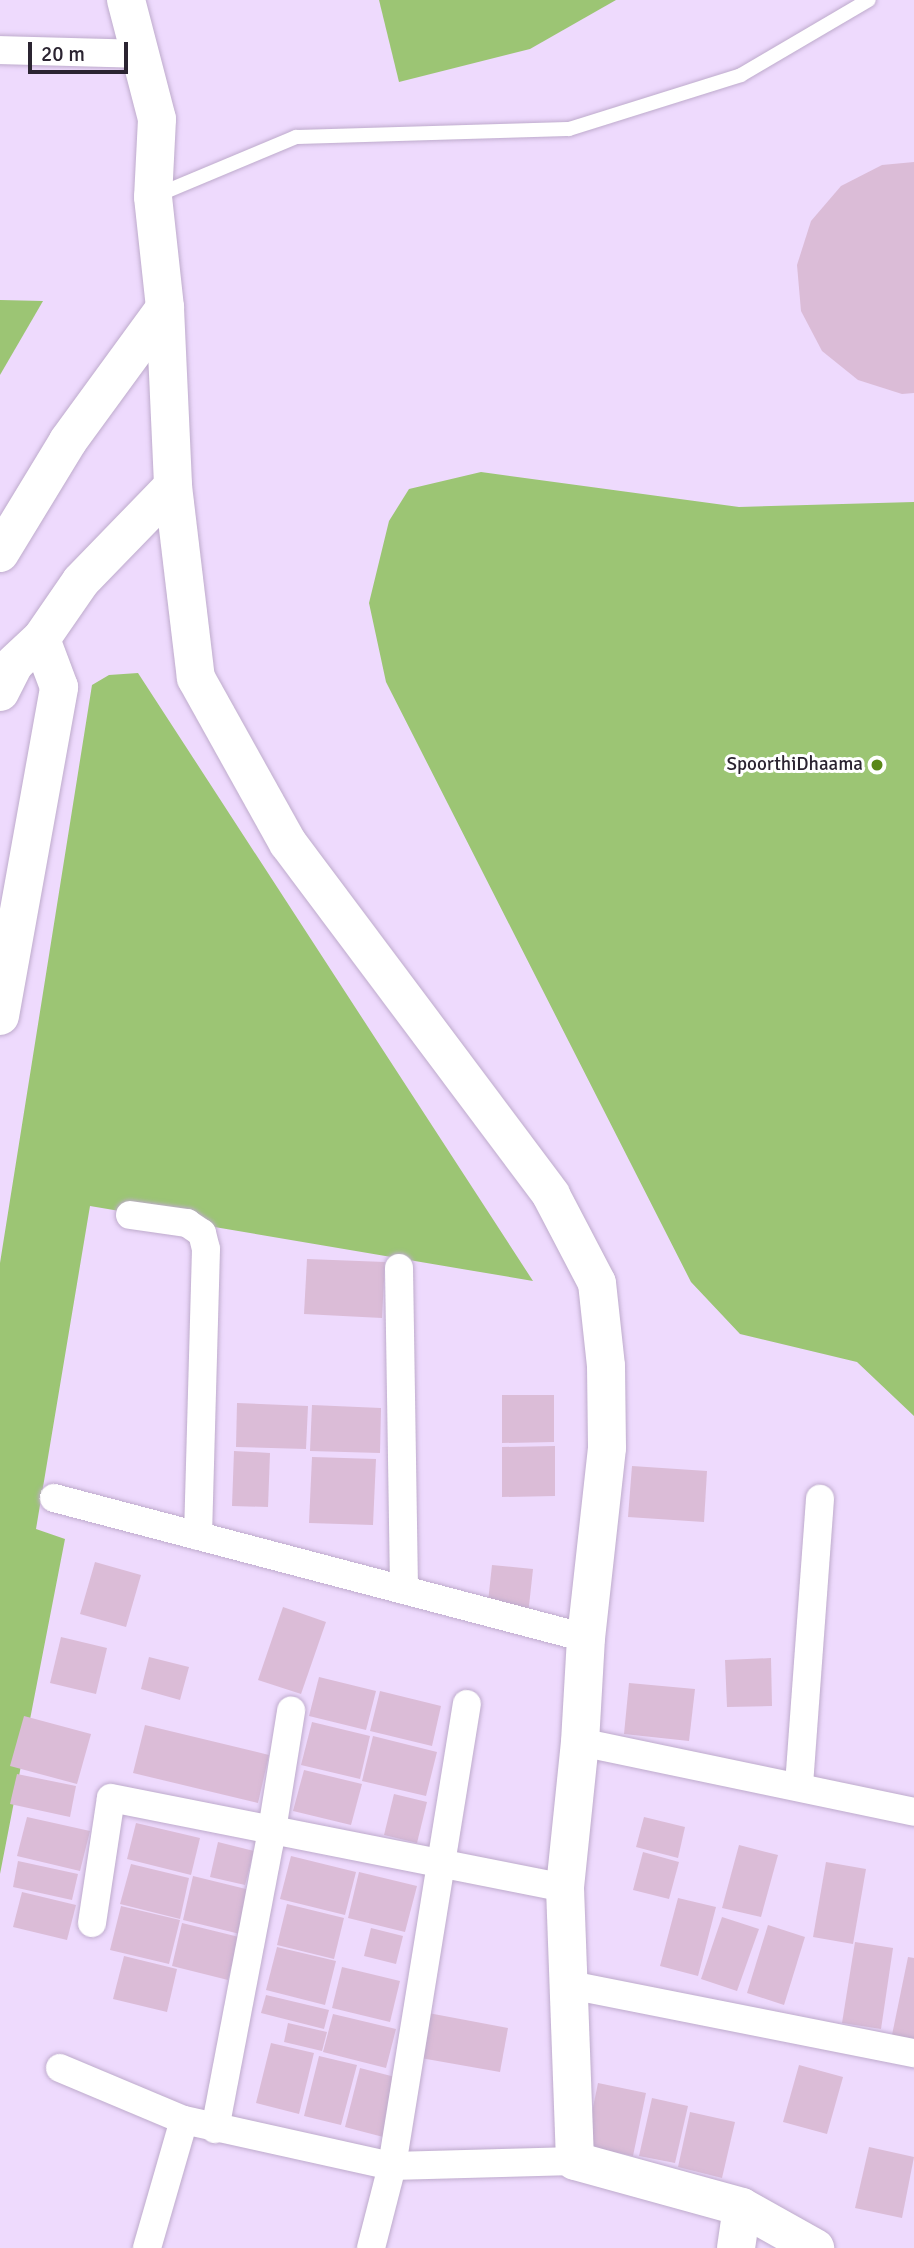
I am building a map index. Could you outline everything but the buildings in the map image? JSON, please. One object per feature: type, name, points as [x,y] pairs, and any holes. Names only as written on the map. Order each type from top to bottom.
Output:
[{"type":"street","points":[[126,0],[157,119],[153,197],[165,308],[173,486],[196,678],[288,843],[551,1195],[597,1283],[606,1366],[607,1448],[586,1638],[580,1742],[565,1888],[575,2161]]},
{"type":"street","points":[[0,50],[140,54]]},
{"type":"street","points":[[0,552],[68,441],[165,308]]},
{"type":"street","points":[[0,692],[14,664],[41,639],[81,581],[173,486]]},
{"type":"street","points":[[0,1016],[59,687],[41,639]]},
{"type":"street","points":[[130,1215],[187,1223],[202,1233],[206,1249],[198,1536]]},
{"type":"street","points":[[399,1268],[404,1590]]},
{"type":"street","points":[[54,1498],[586,1638]]},
{"type":"street","points":[[799,1785],[820,1499]]},
{"type":"street","points":[[372,2248],[392,2166],[467,1704]]},
{"type":"street","points":[[215,2129],[272,1830],[291,1710]]},
{"type":"street","points":[[580,1742],[799,1785],[914,1812]]},
{"type":"street","points":[[92,1923],[111,1798],[565,1888]]},
{"type":"street","points":[[570,1985],[914,2053]]},
{"type":"street","points":[[60,2068],[184,2120],[392,2166],[575,2161],[742,2207],[815,2248]]},
{"type":"street","points":[[147,2248],[184,2120]]},
{"type":"street","points":[[736,2248],[742,2207]]},
{"type":"lane","points":[[153,197],[296,137],[569,129],[741,75],[869,0]]},
{"type":"green space","points":[[379,0],[616,0],[530,49],[399,82]]},
{"type":"green space","points":[[0,300],[43,301],[0,375]]},
{"type":"green space","points":[[481,472],[739,507],[914,502],[914,1416],[857,1362],[740,1334],[691,1282],[386,682],[369,603],[389,521],[409,489]]},
{"type":"green space","points":[[138,673],[533,1281],[90,1206],[36,1529],[65,1539],[0,1874],[0,1263],[92,685],[109,675]]},
{"type":"place","name":"SpoorthiDhaama","points":[[877,765]]}]
